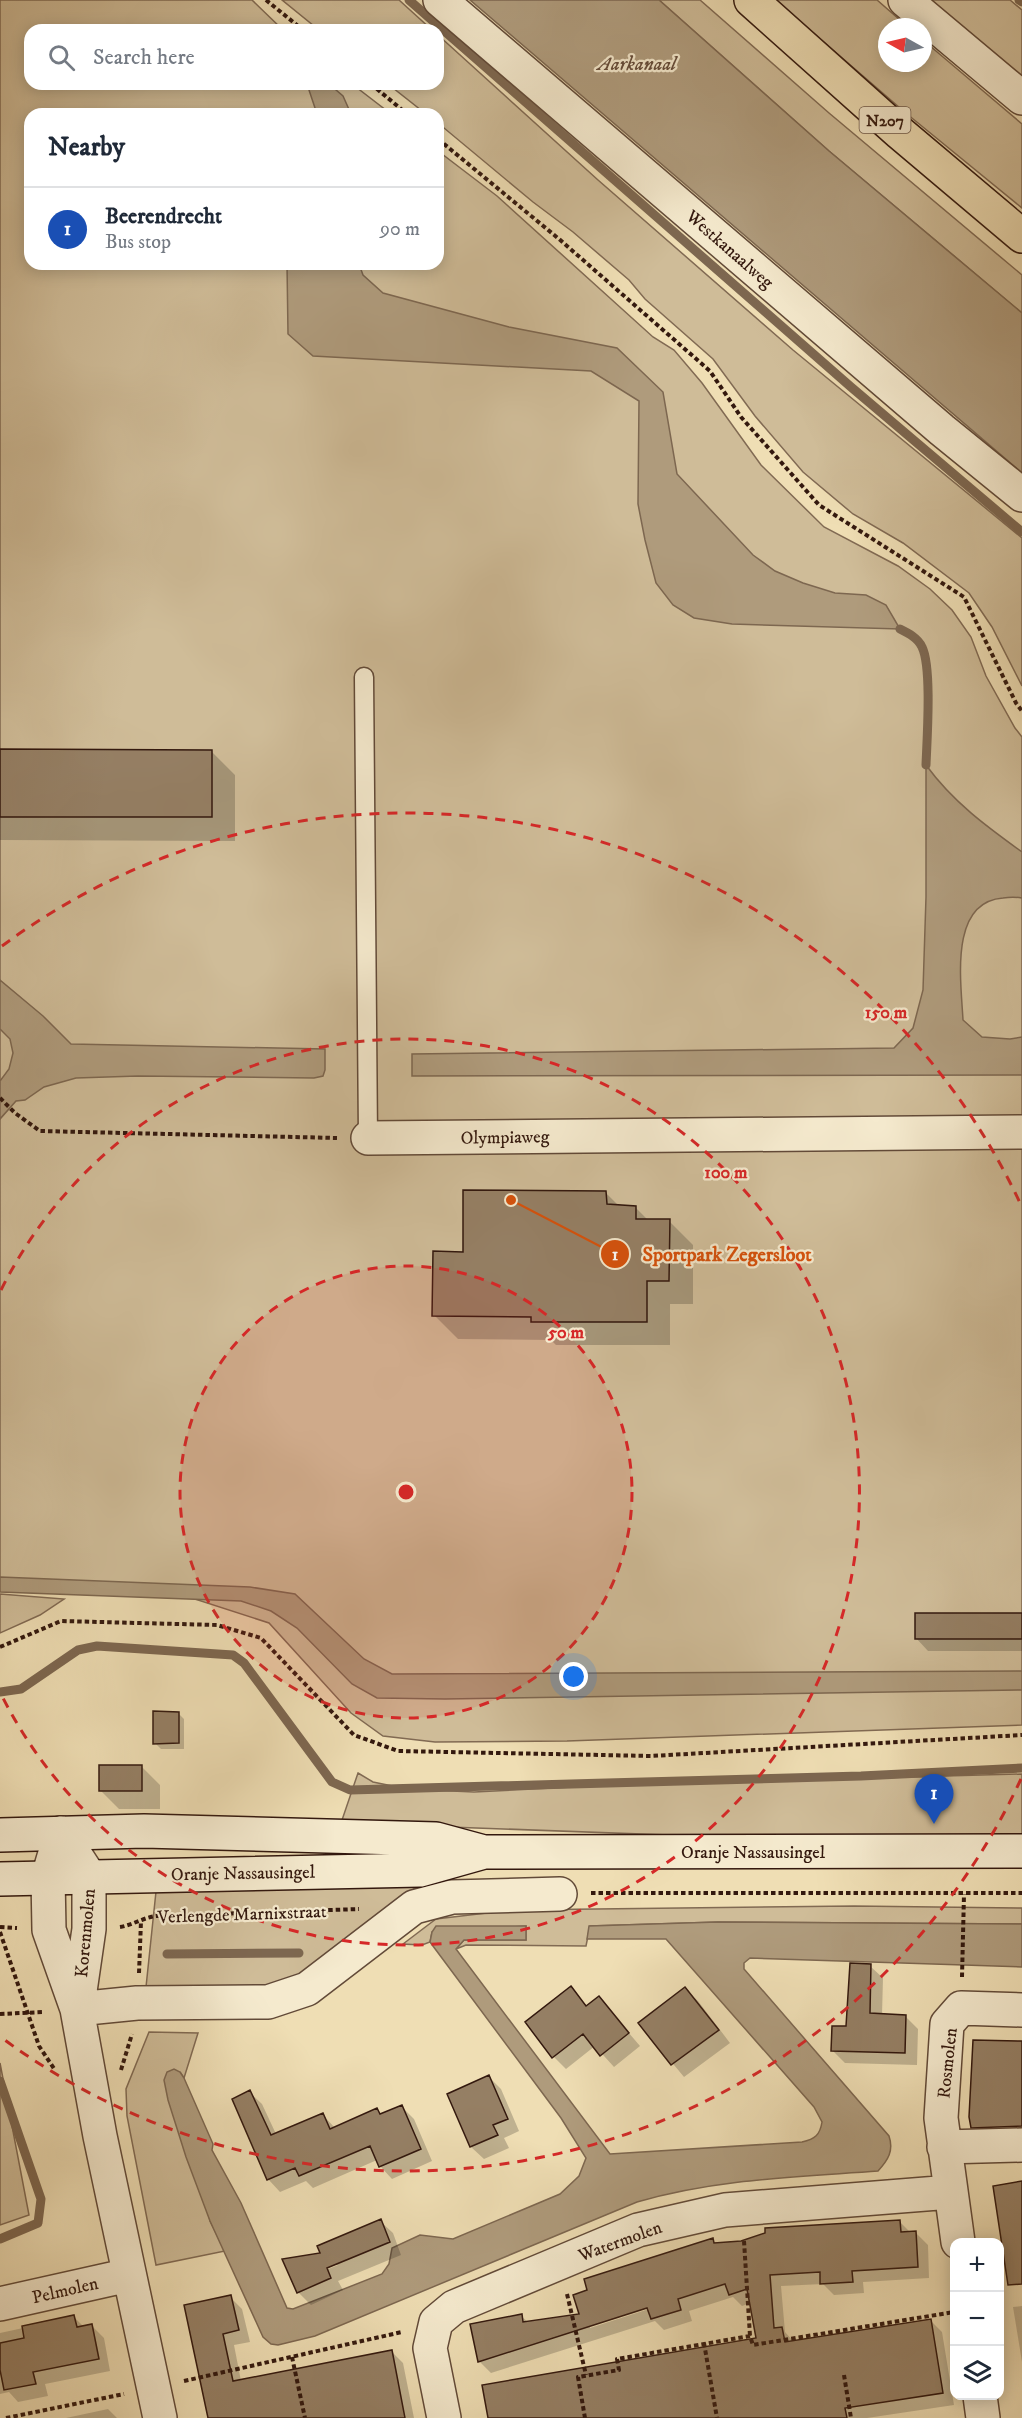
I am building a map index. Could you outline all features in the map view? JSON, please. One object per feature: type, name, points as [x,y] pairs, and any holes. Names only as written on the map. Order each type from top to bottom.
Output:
[{"type":"main road","name":"N207","points":[[751,0],[900,134],[1022,236]]},
{"type":"street","name":"Westkanaalweg","points":[[440,0],[915,407],[1022,495]]},
{"type":"street","points":[[905,0],[1022,98]]},
{"type":"street","name":"Olympiaweg","points":[[368,1138],[1022,1132]]},
{"type":"street","name":"Oranje Nassausingel","points":[[0,1835],[144,1831],[436,1839],[484,1852],[1022,1851]]},
{"type":"street","name":"Korenmolen","points":[[61,1833],[89,1876],[89,1929],[77,2009]]},
{"type":"street","name":"Korenmolen","points":[[61,1833],[48,1877],[49,1930],[77,2009],[100,2136],[156,2403]]},
{"type":"street","name":"Oranje Nassausingel","points":[[0,1879],[420,1870],[484,1852]]},
{"type":"street","points":[[77,2009],[137,2003],[268,2002],[307,1989],[414,1907],[452,1897],[560,1894]]},
{"type":"street","name":"Rosmolen","points":[[944,2147],[941,2118],[947,2024],[961,2008],[1022,2010]]},
{"type":"street","points":[[957,2238],[944,2147],[1022,2145]]},
{"type":"street","name":"Watermolen","points":[[432,2337],[436,2322],[454,2307],[638,2230],[725,2210],[951,2193]]},
{"type":"street","name":"Pelmolen","points":[[0,2304],[129,2275]]},
{"type":"street","points":[[432,2337],[430,2348],[444,2418]]},
{"type":"street","points":[[981,2400],[983,2418]]},
{"type":"lane","points":[[364,677],[368,1138]]},
{"type":"path","points":[[266,0],[296,24]]},
{"type":"path","points":[[378,90],[400,108]]},
{"type":"path","points":[[444,144],[559,239],[710,371],[741,417],[819,505],[964,597],[1022,711]]},
{"type":"path","points":[[0,1098],[15,1113],[40,1131],[368,1138]]},
{"type":"path","points":[[0,1647],[61,1621],[217,1625],[261,1638],[354,1735],[398,1751],[651,1756],[1022,1736]]},
{"type":"path","points":[[560,1894],[1022,1893]]},
{"type":"path","points":[[962,1986],[964,1894]]},
{"type":"path","name":"Verlengde Marnixstraat","points":[[89,1929],[135,1925],[150,1916],[367,1909]]},
{"type":"path","points":[[0,1927],[49,1930]]},
{"type":"path","points":[[0,1932],[39,2046],[57,2073]]},
{"type":"path","points":[[0,2014],[28,2014],[77,2009]]},
{"type":"path","points":[[742,2209],[750,2336],[753,2345],[950,2313]]},
{"type":"path","points":[[556,2264],[572,2306],[586,2375]]},
{"type":"path","points":[[6,2418],[156,2403],[292,2357],[400,2332],[432,2337]]},
{"type":"path","points":[[585,2418],[578,2377],[619,2370],[617,2359],[750,2336]]},
{"type":"path","points":[[704,2343],[717,2418]]},
{"type":"path","points":[[292,2357],[305,2418]]},
{"type":"path","points":[[844,2375],[852,2418]]},
{"type":"shaded area","points":[[0,0],[252,0],[277,24],[24,24],[24,90],[360,90],[383,108],[24,108],[24,270],[444,270],[444,156],[497,196],[653,337],[674,350],[702,383],[761,465],[824,527],[898,566],[930,589],[952,610],[971,637],[986,676],[1022,737],[1022,1725],[567,1741],[435,1742],[383,1736],[351,1713],[269,1623],[164,1589],[0,1587]]},
{"type":"shaded area","points":[[282,0],[399,0],[425,24],[312,24]]},
{"type":"shaded area","points":[[659,0],[700,0],[829,113],[1022,275],[1022,313],[829,151]]},
{"type":"shaded area","points":[[775,0],[877,0],[898,18],[878,18],[878,72],[932,72],[932,48],[1022,124],[1022,208],[907,114]]},
{"type":"shaded area","points":[[915,0],[1010,0],[1022,10],[1022,91]]},
{"type":"shaded area","points":[[444,40],[598,180],[793,350],[1022,538],[1022,686],[992,627],[969,593],[903,543],[853,514],[803,472],[755,416],[713,359],[645,299],[629,280],[444,128],[444,108],[418,108],[396,90],[444,90]]},
{"type":"shaded area","points":[[0,1594],[64,1599],[40,1615],[0,1633]]},
{"type":"shaded area","points":[[358,1773],[373,1782],[407,1789],[474,1792],[612,1785],[1022,1774],[1022,1835],[750,1838],[341,1823]]},
{"type":"shaded area","points":[[157,1882],[420,1884],[378,1916],[312,1984],[236,1989],[146,1987]]},
{"type":"shaded area","points":[[854,1906],[1022,1908],[1022,1924],[718,1922],[590,1926],[586,1946],[466,1945],[456,1949],[464,1940],[526,1940],[526,1926],[432,1932],[430,1942],[422,1945],[403,1944],[436,1919],[512,1910]]},
{"type":"shaded area","points":[[149,2032],[198,2033],[184,2078],[180,2072],[210,2221],[225,2251],[156,2265],[127,2116],[126,2089]]},
{"type":"shaded area","points":[[0,2063],[29,2215],[0,2225]]},
{"type":"water","name":"Aarkanaal","points":[[470,0],[659,0],[829,151],[1022,313],[1022,473]]},
{"type":"water","points":[[309,90],[336,90],[343,96],[348,108],[315,108]]},
{"type":"water","points":[[287,270],[361,270],[363,275],[383,293],[509,327],[617,348],[663,392],[677,474],[753,555],[775,571],[803,583],[835,593],[866,595],[886,605],[900,629],[732,624],[694,618],[673,605],[656,583],[638,504],[639,401],[591,371],[313,356],[288,334]]},
{"type":"water","points":[[926,765],[959,802],[1022,852],[1022,898],[1003,898],[986,903],[974,913],[966,928],[962,946],[961,985],[963,1020],[982,1037],[1010,1039],[1022,1037],[1022,1075],[412,1076],[412,1054],[894,1048],[913,1028],[923,990]]},
{"type":"water","points":[[0,980],[43,1016],[71,1044],[325,1049],[325,1070],[323,1076],[314,1078],[138,1076],[76,1078],[44,1087],[25,1100],[16,1101],[0,1119],[0,1081],[9,1069],[13,1053],[10,1039],[0,1029]]},
{"type":"water","points":[[0,1577],[250,1587],[295,1594],[364,1659],[392,1674],[1022,1671],[1022,1690],[445,1699],[377,1698],[352,1684],[297,1628],[271,1611],[241,1601],[0,1592]]},
{"type":"water","points":[[718,1922],[1022,1924],[1022,1967],[750,1958],[744,1963],[744,1969],[889,2136],[891,2146],[889,2155],[878,2171],[787,2177],[727,2184],[667,2194],[637,2202],[315,2336],[278,2345],[271,2344],[263,2337],[210,2221],[186,2157],[168,2100],[164,2080],[167,2072],[174,2069],[184,2078],[213,2144],[212,2150],[241,2203],[287,2308],[293,2309],[382,2274],[389,2264],[392,2248],[420,2235],[453,2239],[560,2194],[579,2176],[586,2158],[561,2118],[430,1942],[436,1926],[526,1926],[526,1940],[464,1940],[456,1949],[610,2154],[802,2142],[816,2136],[822,2122],[814,2107],[666,1939],[587,1939],[589,1926]]},
{"type":"building","points":[[0,749],[212,750],[212,817],[0,817]]},
{"type":"building","points":[[463,1190],[606,1191],[607,1204],[636,1206],[636,1219],[670,1219],[669,1281],[647,1281],[647,1322],[531,1322],[531,1317],[432,1316],[433,1251],[463,1252]]},
{"type":"building","points":[[915,1613],[1022,1613],[1022,1639],[915,1639]]},
{"type":"building","points":[[153,1711],[179,1712],[179,1743],[153,1744]]},
{"type":"building","points":[[99,1765],[142,1765],[142,1791],[99,1791]]},
{"type":"building","points":[[850,1963],[871,1964],[870,2013],[906,2015],[905,2053],[831,2051],[832,2026],[846,2026]]},
{"type":"building","points":[[571,1986],[586,2006],[599,1996],[629,2033],[600,2056],[583,2034],[552,2058],[525,2022]]},
{"type":"building","points":[[685,1987],[719,2030],[671,2065],[638,2023]]},
{"type":"building","points":[[973,2040],[1022,2041],[1022,2126],[971,2128],[969,2117]]},
{"type":"building","points":[[489,2075],[508,2119],[493,2125],[498,2135],[470,2147],[447,2094]]},
{"type":"building","points":[[250,2090],[271,2135],[323,2113],[330,2129],[377,2108],[380,2114],[402,2105],[421,2149],[379,2167],[370,2146],[299,2176],[295,2168],[267,2180],[232,2099]]},
{"type":"building","points":[[1022,2181],[1022,2284],[1008,2285],[1004,2238],[1001,2238],[993,2186]]},
{"type":"building","points":[[381,2219],[390,2242],[327,2268],[331,2278],[297,2293],[282,2259],[320,2253],[317,2246]]},
{"type":"building","points":[[900,2220],[901,2232],[916,2231],[918,2267],[852,2271],[853,2282],[820,2284],[820,2272],[770,2275],[774,2328],[782,2327],[785,2342],[931,2319],[943,2393],[845,2408],[847,2418],[488,2418],[482,2385],[756,2338],[747,2289],[729,2295],[725,2284],[678,2299],[681,2310],[651,2319],[647,2308],[478,2362],[470,2324],[522,2314],[523,2322],[579,2314],[573,2295],[587,2290],[584,2279],[713,2238],[714,2243],[741,2241],[765,2233],[765,2228]]},
{"type":"building","points":[[231,2295],[239,2330],[223,2334],[233,2381],[392,2350],[405,2418],[208,2418],[184,2305]]},
{"type":"building","points":[[74,2315],[77,2327],[92,2324],[99,2359],[33,2372],[36,2384],[4,2390],[0,2370],[0,2343],[24,2338],[22,2326]]},
{"type":"waterway","points":[[409,0],[436,24]]},
{"type":"waterway","points":[[444,31],[851,387],[1022,532]]},
{"type":"waterway","points":[[900,629],[918,641],[925,657],[928,704],[926,765]]},
{"type":"waterway","points":[[0,1692],[21,1689],[78,1650],[97,1646],[233,1655],[244,1663],[332,1782],[350,1790],[861,1776],[1022,1768]]},
{"type":"waterway","points":[[167,1954],[299,1953]]},
{"type":"waterway","points":[[0,2081],[41,2199],[38,2223],[0,2239]]},
{"type":"place","name":"Sportpark Zegersloot","points":[[511,1200]]},
{"type":"place","name":"Beerendrecht","points":[[934,1824]]}]
